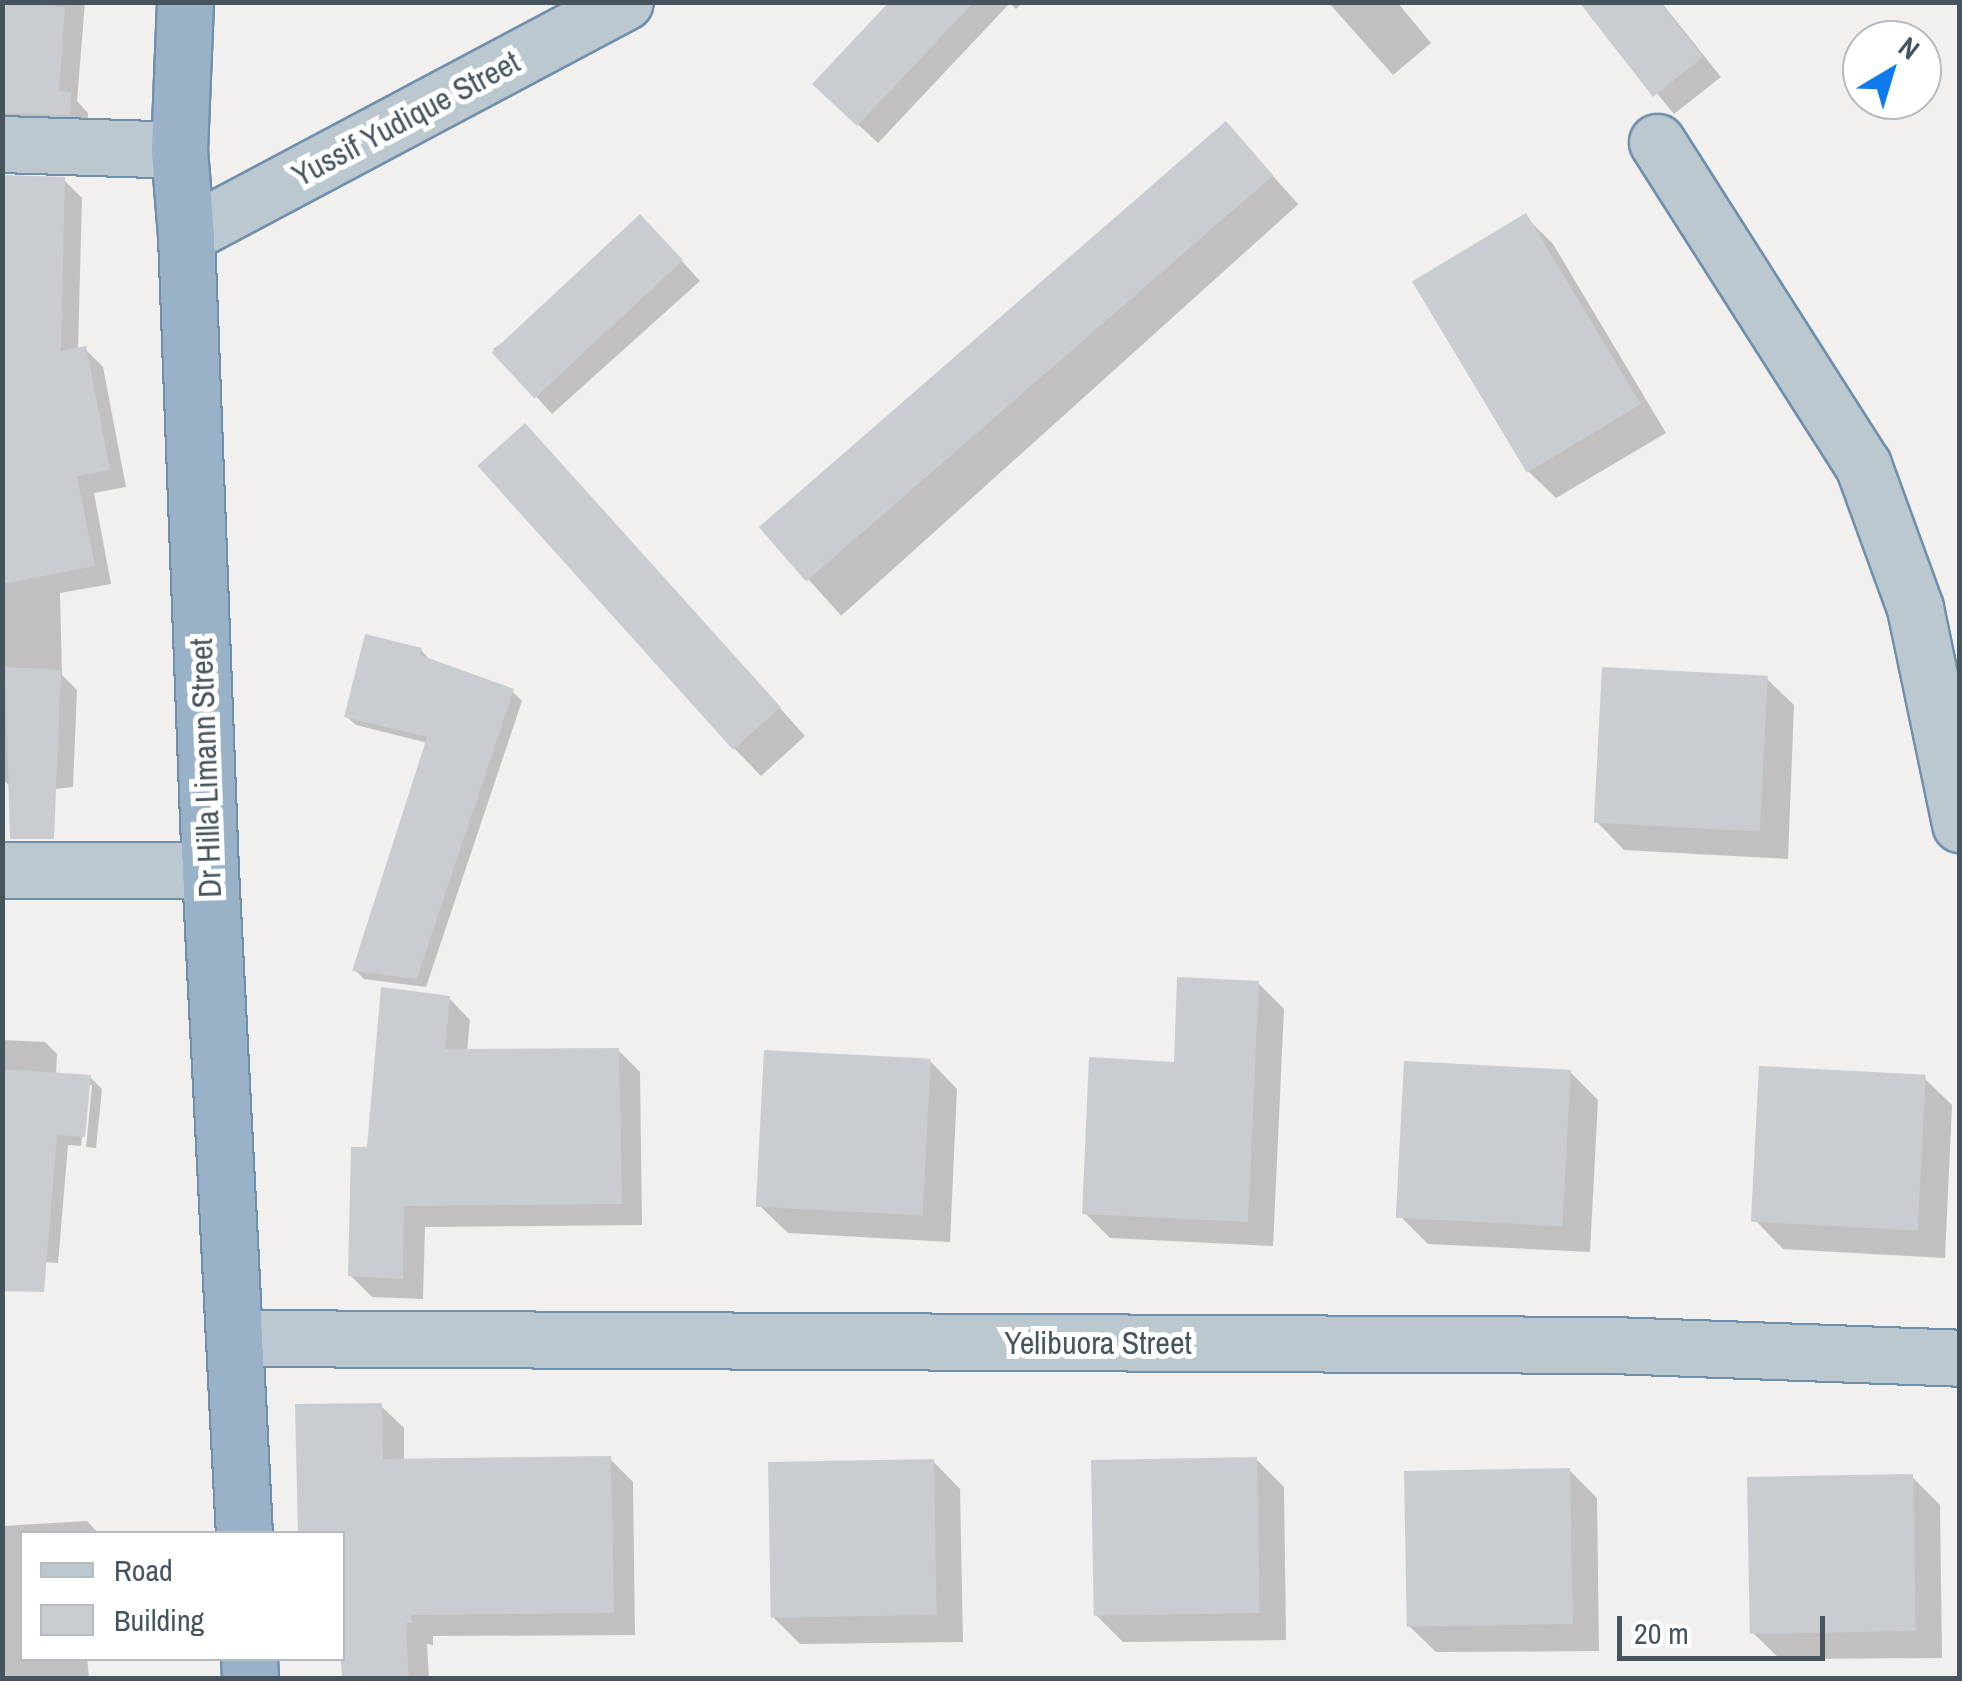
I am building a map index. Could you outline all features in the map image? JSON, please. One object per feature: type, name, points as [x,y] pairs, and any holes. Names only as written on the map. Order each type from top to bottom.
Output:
[{"type":"highway","name":"Dr Hilla Limann Street","points":[[185,2],[178,150],[186,234],[210,870],[244,1531]]},
{"type":"street","name":"Yussif Yudique Street","points":[[186,234],[625,2]]},
{"type":"street","points":[[1657,142],[1864,466],[1914,608],[1960,824]]},
{"type":"street","points":[[2,144],[178,150]]},
{"type":"street","points":[[1914,608],[1960,638]]},
{"type":"street","points":[[2,870],[210,870]]},
{"type":"street","name":"Yelibuora Street","points":[[236,1338],[1592,1345],[1960,1358]]},
{"type":"building","points":[[2,2],[65,7],[59,91],[71,92],[70,115],[2,113]]},
{"type":"building","points":[[889,2],[974,2],[857,126],[812,84]]},
{"type":"building","points":[[1579,2],[1660,2],[1703,57],[1653,97]]},
{"type":"building","points":[[1226,121],[1273,175],[806,581],[759,527]]},
{"type":"building","points":[[2,175],[65,177],[61,351],[86,346],[110,470],[77,476],[95,566],[2,584]]},
{"type":"building","points":[[1526,213],[1641,404],[1527,473],[1412,282]]},
{"type":"building","points":[[640,214],[683,260],[535,399],[492,352]]},
{"type":"building","points":[[525,423],[781,707],[733,750],[477,466]]},
{"type":"building","points":[[365,634],[422,648],[420,655],[514,689],[417,979],[352,971],[427,737],[344,717]]},
{"type":"building","points":[[5,667],[61,670],[54,839],[10,839]]},
{"type":"building","points":[[1602,667],[1768,676],[1760,831],[1594,823]]},
{"type":"building","points":[[1177,977],[1259,981],[1248,1222],[1082,1214],[1089,1057],[1174,1062]]},
{"type":"building","points":[[381,987],[450,996],[445,1049],[619,1048],[622,1204],[404,1206],[403,1279],[348,1276],[351,1147],[367,1147]]},
{"type":"building","points":[[764,1050],[931,1059],[923,1216],[756,1207]]},
{"type":"building","points":[[1404,1061],[1571,1070],[1563,1227],[1396,1218]]},
{"type":"building","points":[[1759,1066],[1926,1075],[1918,1231],[1751,1222]]},
{"type":"building","points":[[2,1069],[91,1075],[85,1137],[57,1135],[44,1292],[2,1291]]},
{"type":"building","points":[[382,1403],[383,1459],[611,1456],[614,1613],[411,1615],[412,1623],[406,1623],[409,1678],[342,1678],[345,1531],[298,1531],[295,1404]]},
{"type":"building","points":[[1257,1457],[1260,1613],[1094,1616],[1091,1460]]},
{"type":"building","points":[[934,1459],[937,1615],[771,1618],[768,1462]]},
{"type":"building","points":[[1570,1468],[1573,1624],[1407,1627],[1404,1471]]},
{"type":"building","points":[[1913,1474],[1916,1631],[1750,1634],[1747,1477]]}]
